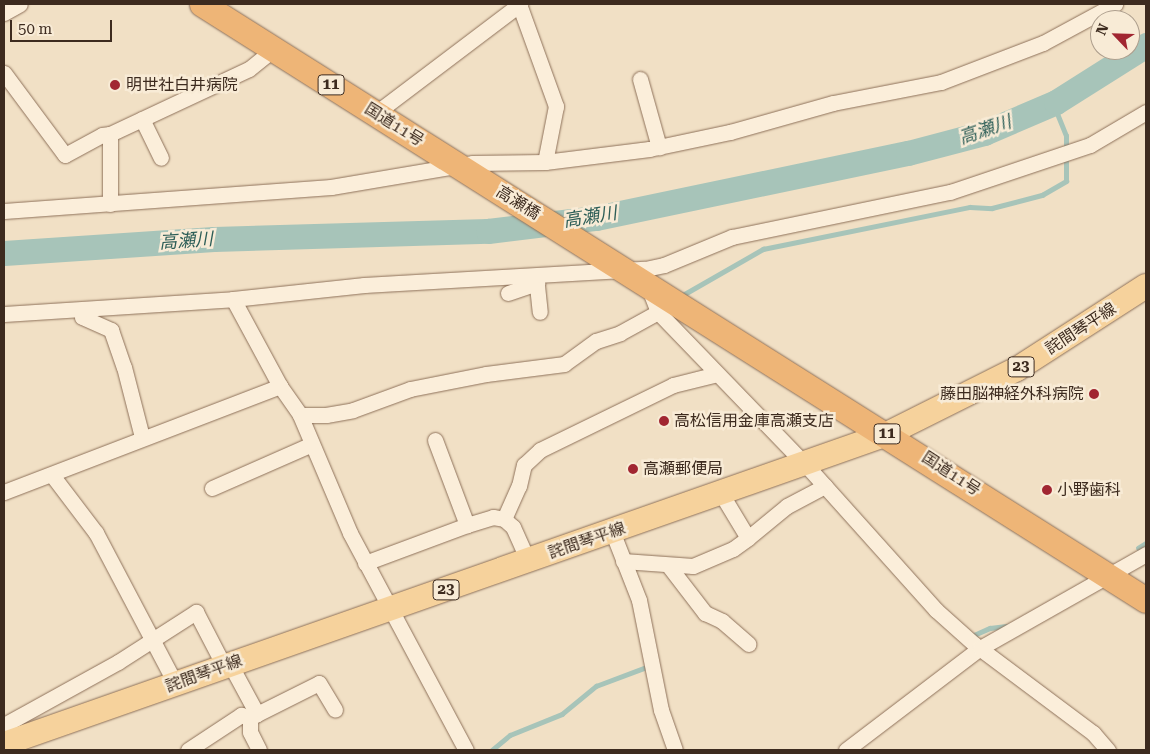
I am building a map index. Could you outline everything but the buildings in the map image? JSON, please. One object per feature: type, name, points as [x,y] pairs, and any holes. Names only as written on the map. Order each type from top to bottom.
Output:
[{"type":"highway","name":"国道11号","points":[[202,4],[460,166]]},
{"type":"highway","name":"高瀬橋","points":[[460,166],[637,277]]},
{"type":"highway","name":"国道11号","points":[[637,277],[1146,600]]},
{"type":"main road","name":"詫間琴平線","points":[[4,744],[612,531],[722,495],[887,434],[1017,370],[1146,286]]},
{"type":"street","points":[[4,14],[20,4]]},
{"type":"street","points":[[376,113],[519,4],[556,106],[545,162]]},
{"type":"street","points":[[4,211],[331,187],[460,166],[545,162],[659,147],[730,132],[833,104],[941,82],[1044,43],[1115,4]]},
{"type":"street","points":[[4,73],[65,155],[102,135],[110,134],[249,69],[274,49]]},
{"type":"street","points":[[640,79],[659,147]]},
{"type":"street","points":[[4,314],[233,299],[364,285],[637,277],[732,237],[950,192],[1090,145],[1146,112]]},
{"type":"street","points":[[142,119],[161,158]]},
{"type":"street","points":[[110,134],[110,204]]},
{"type":"street","points":[[637,277],[658,312],[806,465],[936,610],[980,648],[1093,733],[1108,750]]},
{"type":"street","points":[[508,293],[536,280]]},
{"type":"street","points":[[536,280],[540,312]]},
{"type":"street","points":[[233,299],[280,386],[300,415],[388,610],[466,750]]},
{"type":"street","points":[[84,309],[82,317],[111,330],[124,367],[142,437]]},
{"type":"street","points":[[300,415],[353,410],[410,389],[486,374],[564,364],[596,341],[620,333],[658,312]]},
{"type":"street","points":[[504,519],[519,486],[524,464],[540,450],[673,385],[717,374]]},
{"type":"street","points":[[4,492],[52,475],[142,437],[280,386]]},
{"type":"street","points":[[435,440],[466,524]]},
{"type":"street","points":[[212,488],[233,485],[312,444]]},
{"type":"street","points":[[52,475],[96,532],[176,685]]},
{"type":"street","points":[[624,561],[692,566],[706,561],[748,538],[787,506],[825,486]]},
{"type":"street","points":[[722,495],[748,538]]},
{"type":"street","points":[[365,562],[466,524],[493,517],[504,519],[513,527],[528,561]]},
{"type":"street","points":[[612,531],[639,600],[661,710],[676,750]]},
{"type":"street","points":[[846,750],[980,648],[1146,554]]},
{"type":"street","points":[[668,565],[705,613],[722,621],[748,644]]},
{"type":"street","points":[[4,725],[152,640],[196,612],[254,716],[250,732],[259,750]]},
{"type":"street","points":[[188,750],[241,715],[254,716],[319,683],[335,710]]},
{"type":"waterway","name":"高瀬川","points":[[4,253],[214,239],[488,231],[596,218],[908,153],[984,133],[1056,102],[1146,45]]},
{"type":"waterway","points":[[681,296],[763,249],[970,207],[992,208],[1042,195],[1066,181],[1066,136],[1053,104]]},
{"type":"waterway","points":[[1138,548],[1146,543]]},
{"type":"waterway","points":[[974,635],[990,628],[1006,626]]},
{"type":"waterway","points":[[492,750],[510,735],[562,714],[596,686],[644,668]]},
{"type":"place","name":"明世社白井病院","points":[[115,85]]},
{"type":"place","name":"藤田脳神経外科病院","points":[[1094,394]]},
{"type":"place","name":"高松信用金庫高瀬支店","points":[[664,421]]},
{"type":"place","name":"高瀬郵便局","points":[[633,469]]},
{"type":"place","name":"小野歯科","points":[[1047,490]]}]
